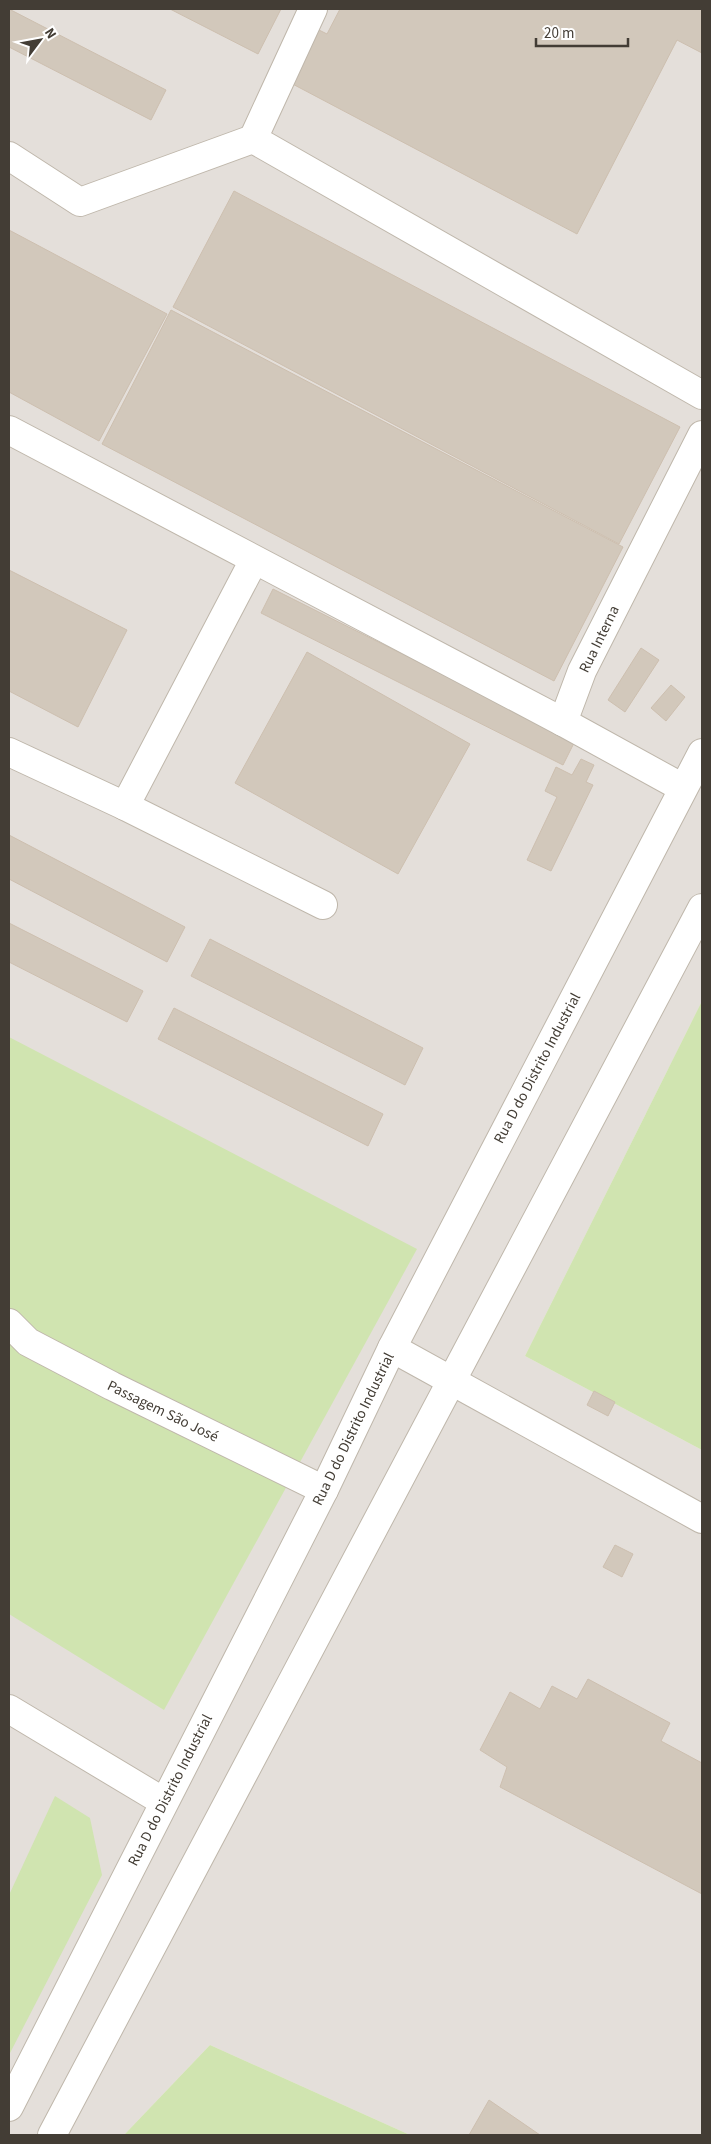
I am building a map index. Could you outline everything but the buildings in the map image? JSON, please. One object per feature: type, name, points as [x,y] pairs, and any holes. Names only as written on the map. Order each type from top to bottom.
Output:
[{"type":"street","points":[[9,156],[80,202],[253,140],[313,9]]},
{"type":"street","points":[[253,140],[702,394]]},
{"type":"street","points":[[9,430],[563,722],[683,788]]},
{"type":"street","name":"Rua Interna","points":[[563,722],[582,671],[702,435]]},
{"type":"street","points":[[125,806],[254,560]]},
{"type":"street","points":[[9,752],[125,806],[323,904]]},
{"type":"street","name":"Rua D do Distrito Industrial","points":[[9,2107],[324,1490],[392,1348],[702,753]]},
{"type":"street","points":[[52,2135],[702,908]]},
{"type":"street","name":"Passagem São José","points":[[9,1323],[28,1342],[86,1373],[324,1490]]},
{"type":"street","points":[[392,1348],[702,1519]]},
{"type":"street","points":[[9,1709],[164,1802]]},
{"type":"shaded area","points":[[9,9],[702,9],[702,1001],[525,1356],[702,1450],[702,2135],[410,2135],[210,2045],[124,2135],[9,2135]]},
{"type":"green space","points":[[702,1001],[702,1450],[525,1356]]},
{"type":"green space","points":[[9,1037],[417,1249],[164,1710],[9,1614]]},
{"type":"green space","points":[[55,1796],[90,1818],[102,1875],[9,2055],[9,1895]]},
{"type":"green space","points":[[210,2045],[410,2135],[124,2135]]}]
